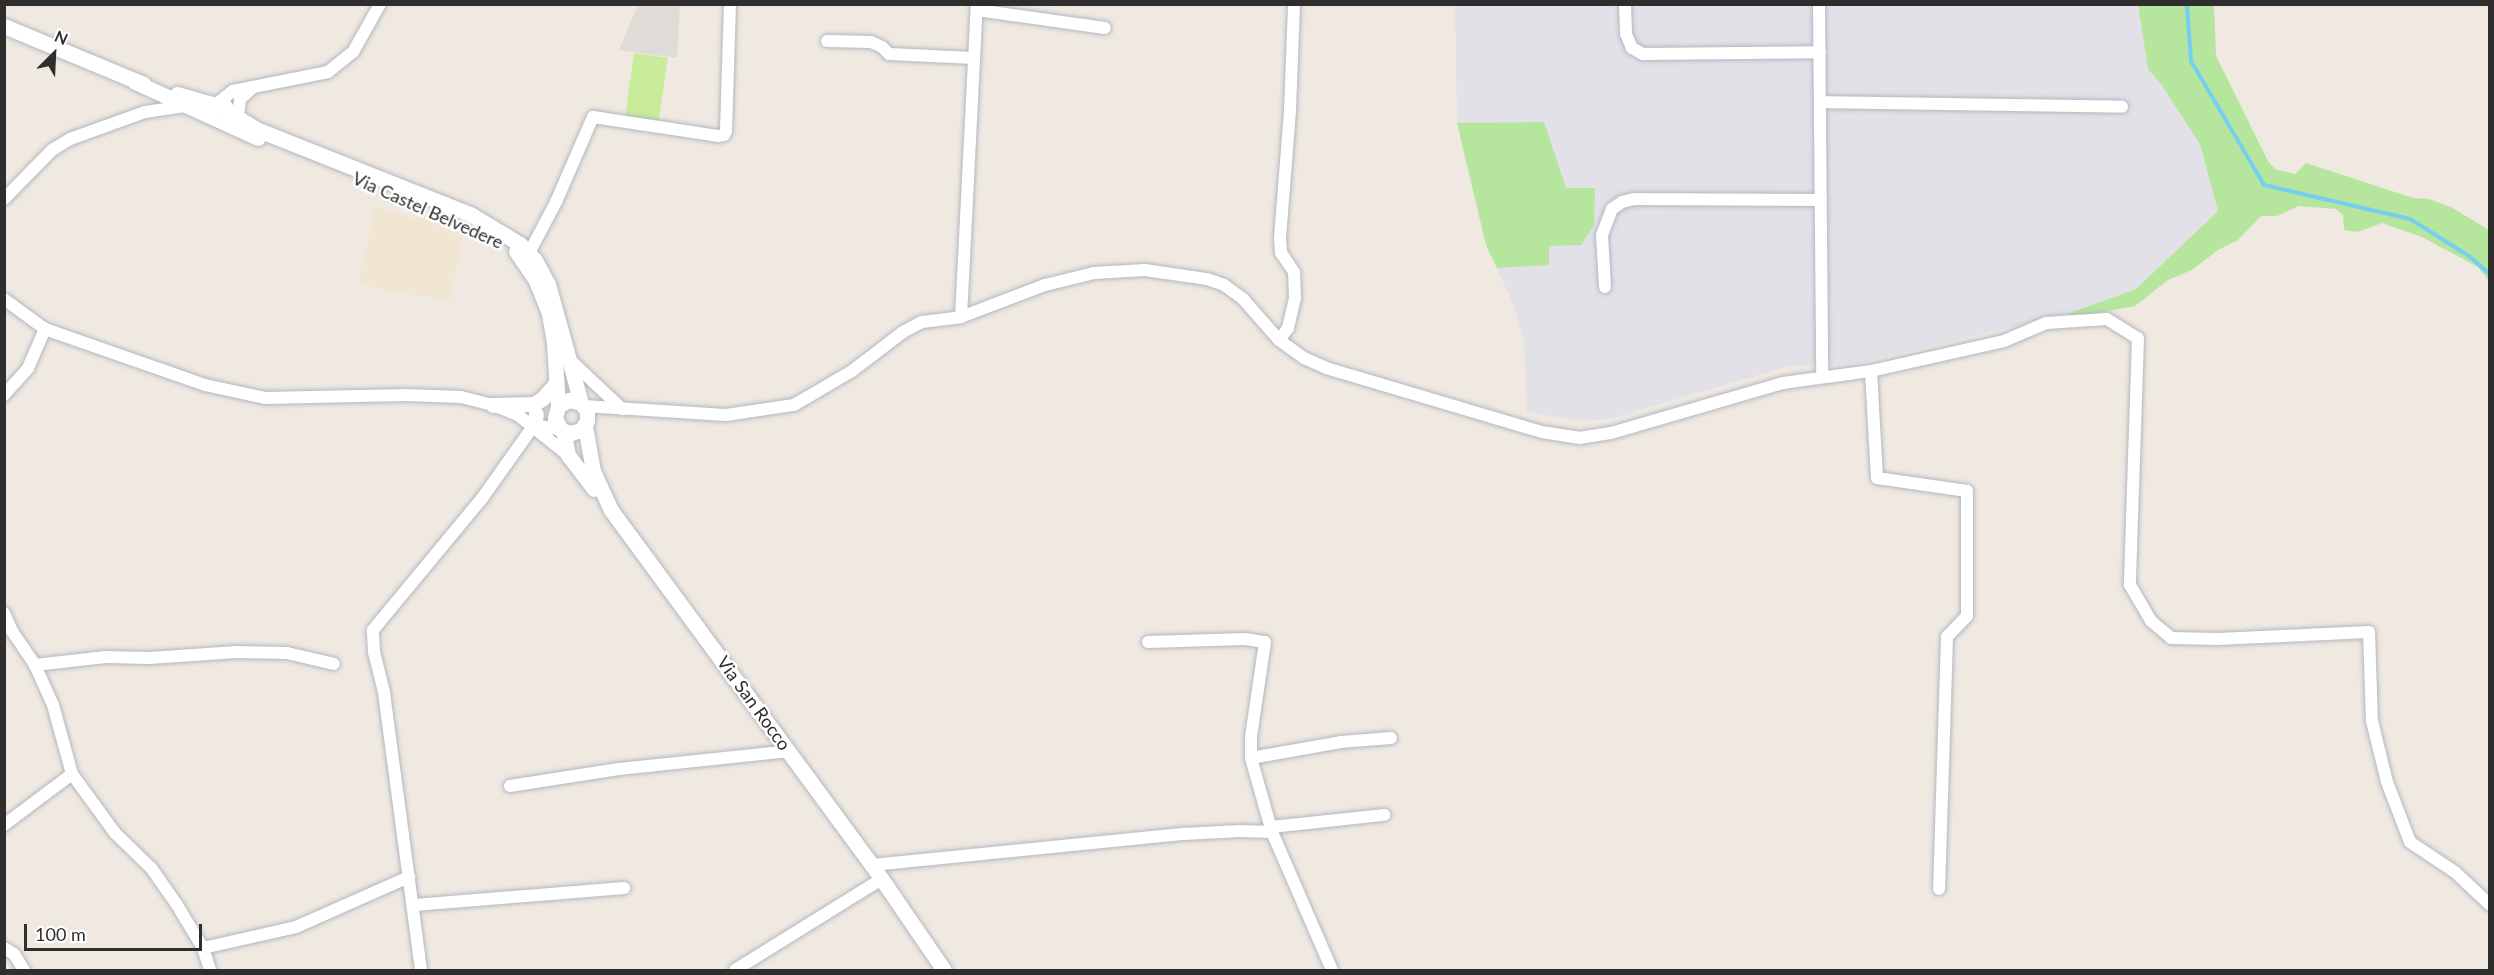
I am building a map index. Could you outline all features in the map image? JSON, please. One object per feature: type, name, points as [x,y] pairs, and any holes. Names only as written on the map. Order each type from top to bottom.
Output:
[{"type":"street","points":[[223,115],[232,91],[328,72],[353,52],[380,4]]},
{"type":"street","points":[[135,82],[470,214],[504,232],[529,253],[556,202],[593,117],[718,136],[724,135],[726,131],[729,4]]},
{"type":"street","points":[[1279,340],[1288,328],[1295,298],[1294,272],[1281,253],[1280,238],[1290,110],[1294,4]]},
{"type":"street","points":[[1624,4],[1626,34],[1632,48],[1642,54],[1820,52]]},
{"type":"street","points":[[1820,4],[1822,377]]},
{"type":"street","points":[[961,317],[977,7],[1105,28]]},
{"type":"street","points":[[4,26],[185,106],[223,115]]},
{"type":"street","points":[[827,41],[871,42],[882,47],[889,54],[974,58]]},
{"type":"street","points":[[223,115],[252,88]]},
{"type":"street","points":[[1820,102],[2122,107]]},
{"type":"street","points":[[4,200],[52,150],[70,139],[145,112],[185,106]]},
{"type":"street","name":"Via Castel Belvedere","points":[[223,115],[485,231],[517,252],[536,281],[549,314],[554,342],[557,407]]},
{"type":"street","points":[[1605,287],[1602,235],[1612,209],[1622,202],[1634,200],[1821,200]]},
{"type":"street","name":"Via San Rocco","points":[[529,253],[548,284],[584,414],[593,471],[611,510],[882,879],[944,970]]},
{"type":"street","points":[[584,414],[622,409],[726,415],[794,405],[852,371],[903,332],[922,322],[961,317],[1045,285],[1095,273],[1145,270],[1177,273],[1224,285],[1243,299],[1279,340],[1304,358],[1326,368],[1542,432],[1579,438],[1611,433],[1783,383],[1871,371],[2004,341],[2046,323],[2107,319],[2138,338],[2130,585],[2151,621],[2171,638],[2218,639],[2369,632],[2372,721],[2387,782],[2410,842],[2455,872],[2490,905]]},
{"type":"street","points":[[4,299],[45,329],[205,385],[265,398],[407,395],[461,397],[493,405],[562,430],[576,432],[584,414]]},
{"type":"street","points":[[4,395],[28,368],[45,329]]},
{"type":"street","points":[[569,359],[622,409]]},
{"type":"street","points":[[1871,371],[1876,478],[1967,491],[1966,616],[1947,637],[1939,889]]},
{"type":"street","points":[[493,405],[534,404],[543,399],[556,383]]},
{"type":"street","points":[[421,970],[384,692],[374,652],[373,630],[483,497],[535,419],[569,400],[584,414]]},
{"type":"street","points":[[557,407],[555,418],[562,430],[568,455]]},
{"type":"street","points":[[535,419],[568,455],[611,510]]},
{"type":"street","points":[[4,613],[8,632],[36,666],[53,705],[72,774],[115,833],[152,869],[203,948],[210,970]]},
{"type":"street","points":[[1148,642],[1245,639],[1265,642],[1251,737],[1251,758],[1271,829],[1332,970]]},
{"type":"street","points":[[36,666],[106,657],[149,658],[237,652],[287,653],[334,664]]},
{"type":"street","points":[[1251,758],[1341,742],[1391,738]]},
{"type":"street","points":[[510,786],[619,769],[789,751]]},
{"type":"street","points":[[4,825],[72,774]]},
{"type":"street","points":[[872,866],[1184,834],[1271,829],[1384,815]]},
{"type":"street","points":[[203,948],[296,927],[409,878]]},
{"type":"street","points":[[735,970],[882,879]]},
{"type":"street","points":[[414,905],[624,888]]},
{"type":"street","points":[[4,948],[14,954],[24,970]]},
{"type":"shaded area","points":[[638,5],[680,5],[677,58],[619,50]]},
{"type":"shaded area","points":[[1455,5],[2138,5],[2148,69],[2161,84],[2200,144],[2218,211],[2136,289],[2067,314],[1860,363],[1789,366],[1609,419],[1581,421],[1527,412],[1524,340],[1514,306],[1486,245],[1457,123]]},
{"type":"shaded area","points":[[375,206],[417,220],[422,213],[464,230],[450,301],[358,285]]},
{"type":"green space","points":[[2138,5],[2214,5],[2216,56],[2268,161],[2275,169],[2295,174],[2306,163],[2413,198],[2429,199],[2451,207],[2489,230],[2489,281],[2478,267],[2422,237],[2382,223],[2358,232],[2344,230],[2343,215],[2336,209],[2299,206],[2277,216],[2261,216],[2238,240],[2218,250],[2192,270],[2168,280],[2135,306],[2077,317],[2067,314],[2136,289],[2218,211],[2200,144],[2161,84],[2148,69]]},
{"type":"green space","points":[[634,53],[668,58],[659,121],[625,116]]},
{"type":"green space","points":[[1544,122],[1566,188],[1595,188],[1594,226],[1581,245],[1549,246],[1549,265],[1497,268],[1486,245],[1457,123]]},
{"type":"waterway","points":[[2187,4],[2191,61],[2264,185],[2410,219],[2469,256],[2490,274]]}]
